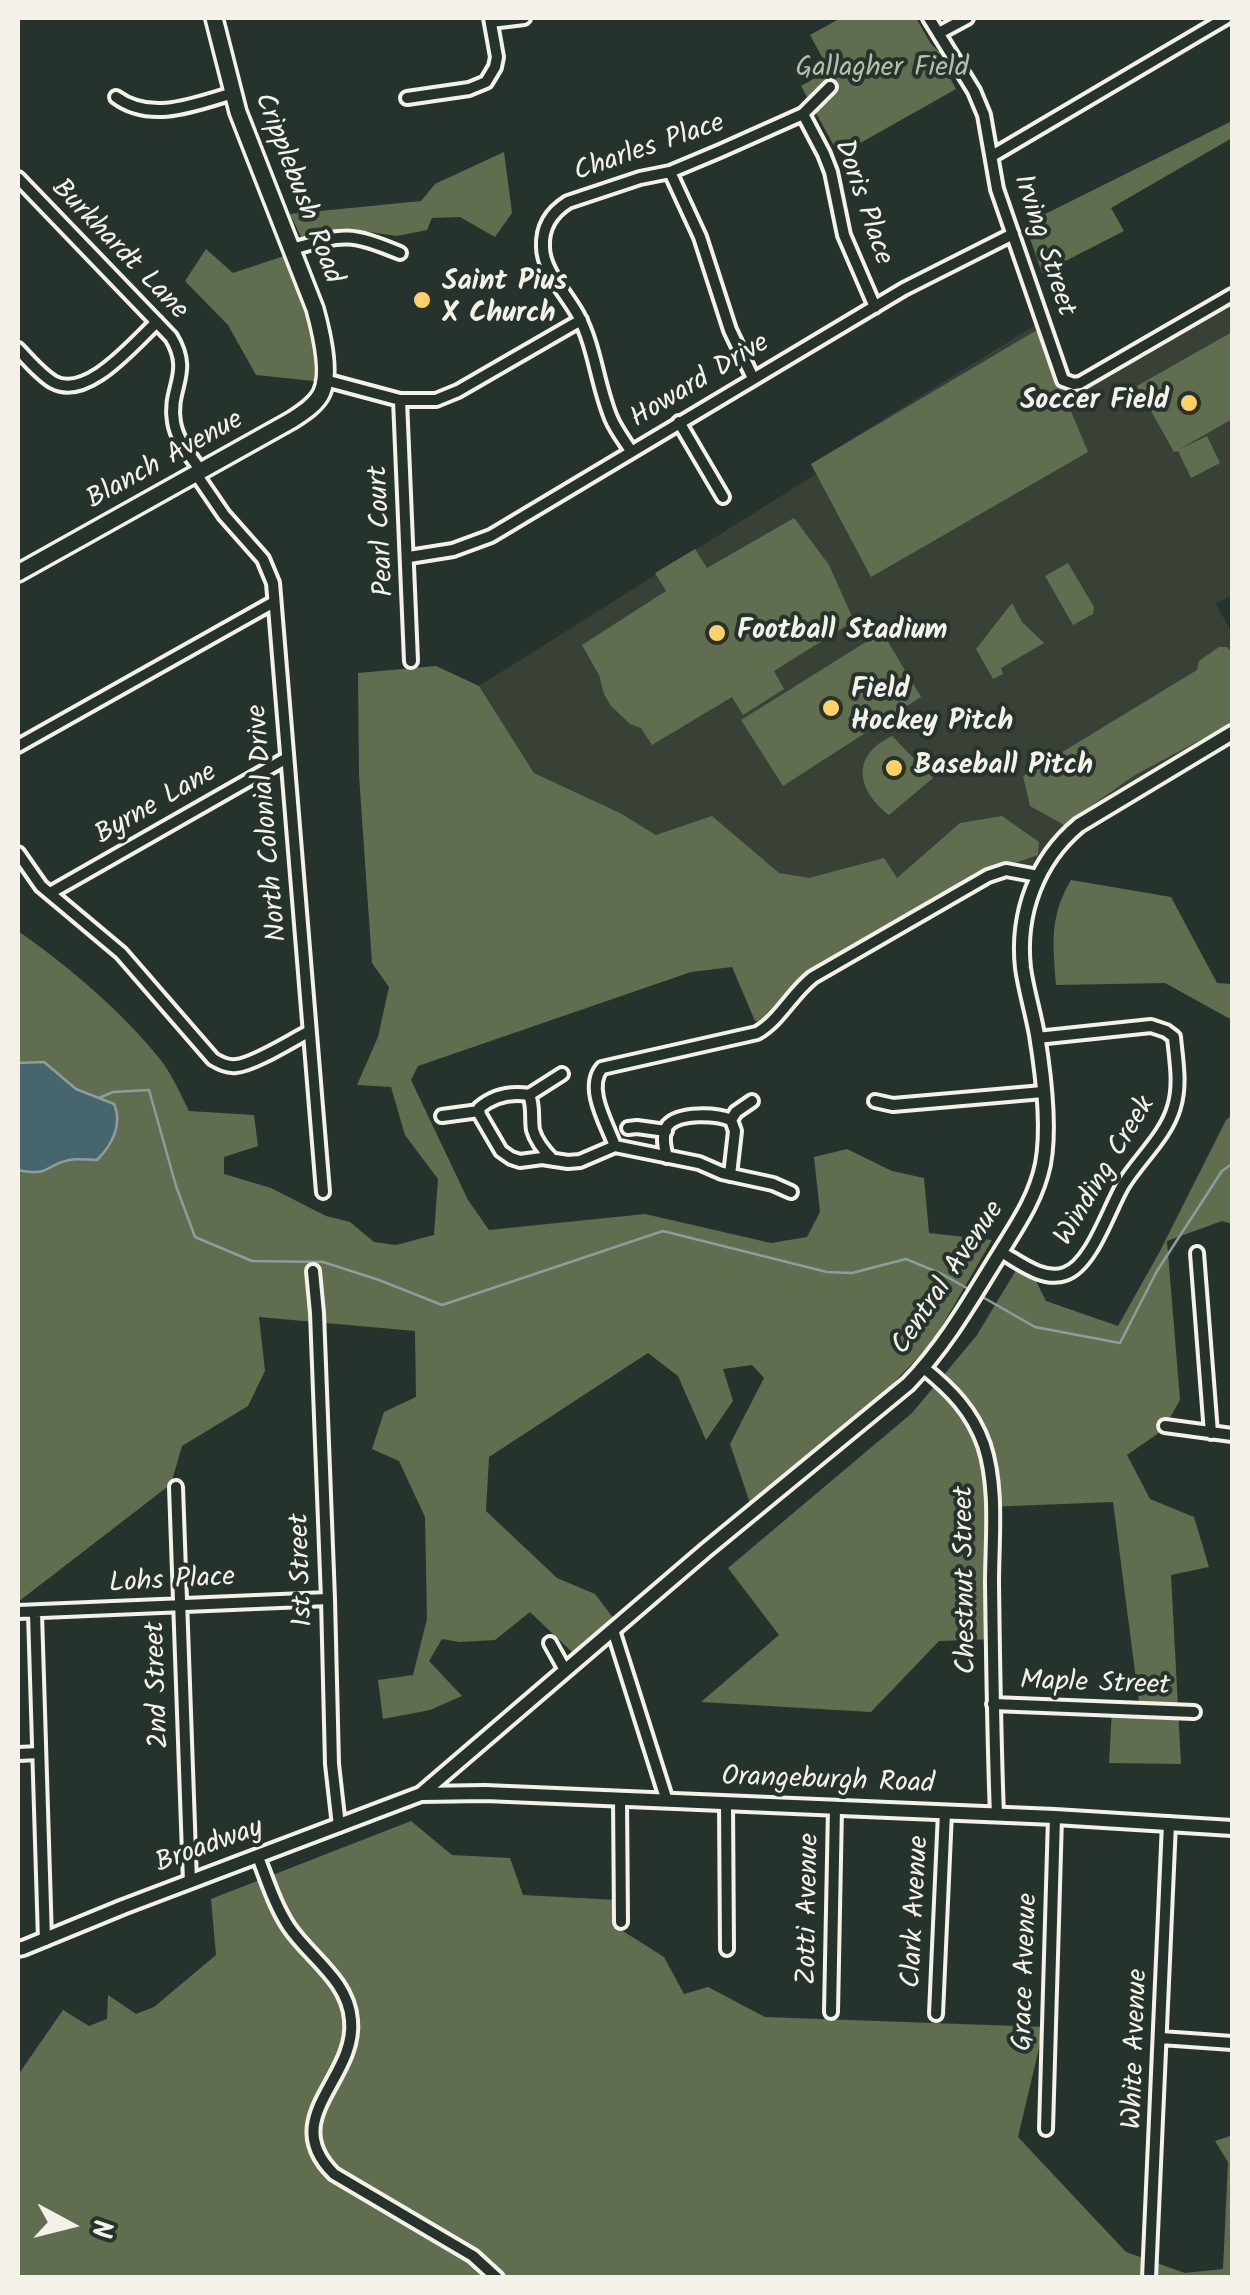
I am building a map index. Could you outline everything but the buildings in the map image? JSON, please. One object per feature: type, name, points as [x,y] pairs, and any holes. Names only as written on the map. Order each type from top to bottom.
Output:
[{"type":"main road","name":"Cripplebush Road","points":[[214,18],[233,94],[320,326],[325,380]]},
{"type":"main road","name":"Blanch Avenue","points":[[18,573],[307,410],[322,394],[325,380]]},
{"type":"street","points":[[407,98],[486,82],[496,67],[491,20],[524,18]]},
{"type":"street","name":"Irving Street","points":[[929,18],[984,115],[997,189],[1064,380],[1080,383],[1232,295]]},
{"type":"street","points":[[939,33],[967,18]]},
{"type":"street","points":[[992,156],[1226,18]]},
{"type":"street","name":"Charles Place","points":[[631,451],[610,416],[581,320],[548,266],[543,235],[547,224],[568,202],[670,172],[803,114],[830,88]]},
{"type":"street","points":[[116,96],[128,106],[146,111],[188,106],[233,94]]},
{"type":"street","name":"Doris Place","points":[[803,114],[824,154],[844,235],[875,306]]},
{"type":"street","points":[[670,172],[700,237],[730,330],[753,378]]},
{"type":"street","name":"Burkhardt Lane","points":[[18,178],[171,337],[180,356],[174,422],[198,472]]},
{"type":"street","name":"Howard Drive","points":[[408,557],[453,550],[491,536],[875,306],[1012,234]]},
{"type":"street","points":[[292,250],[352,236],[400,253]]},
{"type":"street","points":[[325,380],[400,400],[436,400],[581,320]]},
{"type":"street","points":[[18,349],[55,383],[77,385],[98,376],[157,322]]},
{"type":"street","name":"Pearl Court","points":[[400,400],[411,660]]},
{"type":"street","points":[[680,422],[723,497]]},
{"type":"street","name":"North Colonial Drive","points":[[198,472],[224,515],[263,559],[272,584],[323,1192]]},
{"type":"street","points":[[18,746],[274,602]]},
{"type":"street","name":"Central Avenue","points":[[421,1794],[924,1368],[1027,1211],[1042,1167],[1046,1120],[1022,952],[1026,912],[1038,876],[1064,838],[1079,825],[1232,734]]},
{"type":"street","name":"Byrne Lane","points":[[50,893],[287,758]]},
{"type":"street","points":[[18,853],[30,874],[121,953],[221,1064],[247,1064],[308,1032]]},
{"type":"street","points":[[615,1146],[595,1086],[595,1076],[602,1068],[757,1033],[813,977],[988,876],[1006,870],[1038,876]]},
{"type":"street","name":"Winding Creek","points":[[1001,1252],[1044,1275],[1064,1275],[1076,1267],[1088,1254],[1123,1185],[1170,1118],[1178,1090],[1174,1037],[1166,1030],[1150,1026],[1037,1038]]},
{"type":"street","points":[[562,1074],[529,1095],[517,1093],[489,1100],[479,1108],[501,1150],[511,1158],[580,1161],[615,1146],[699,1162],[790,1192]]},
{"type":"street","points":[[875,1101],[893,1105],[1043,1092]]},
{"type":"street","points":[[529,1095],[534,1130],[553,1160]]},
{"type":"street","points":[[731,1120],[752,1102]]},
{"type":"street","points":[[442,1116],[480,1111]]},
{"type":"street","points":[[667,1157],[666,1131],[673,1122],[719,1115],[731,1120],[736,1131],[730,1175]]},
{"type":"street","points":[[628,1128],[666,1131]]},
{"type":"street","points":[[1197,1254],[1211,1433]]},
{"type":"street","name":"1st Street","points":[[313,1271],[332,1764],[339,1826]]},
{"type":"street","name":"Chestnut Street","points":[[924,1368],[969,1412],[987,1457],[992,1498],[997,1814]]},
{"type":"street","points":[[1165,1426],[1232,1436]]},
{"type":"street","name":"2nd Street","points":[[176,1487],[190,1882]]},
{"type":"street","name":"Lohs Place","points":[[18,1612],[328,1598]]},
{"type":"street","points":[[35,1612],[45,1940]]},
{"type":"street","points":[[613,1630],[666,1801]]},
{"type":"street","points":[[550,1643],[565,1670]]},
{"type":"street","name":"Maple Street","points":[[993,1704],[1194,1712]]},
{"type":"street","points":[[18,1754],[40,1754]]},
{"type":"street","name":"Orangeburgh Road","points":[[421,1794],[485,1793],[997,1814],[1232,1828]]},
{"type":"street","name":"Broadway","points":[[20,1952],[122,1907],[421,1794]]},
{"type":"street","points":[[620,1799],[621,1922]]},
{"type":"street","points":[[726,1804],[726,1949]]},
{"type":"street","name":"Zotti Avenue","points":[[831,2012],[835,1808]]},
{"type":"street","name":"Clark Avenue","points":[[936,2014],[945,1812]]},
{"type":"street","name":"Grace Avenue","points":[[1046,2129],[1056,1817]]},
{"type":"street","name":"White Avenue","points":[[1150,2278],[1169,1822]]},
{"type":"street","points":[[258,1857],[289,1926],[337,1982],[349,2006],[350,2044],[314,2120],[318,2154],[334,2174],[473,2256],[497,2278]]},
{"type":"street","points":[[1162,2038],[1232,2043]]},
{"type":"shaded area","points":[[1232,295],[1232,595],[1216,604],[1232,633],[1232,733],[1095,814],[1038,876],[1006,870],[813,977],[656,835],[620,813],[534,773],[479,686],[816,474],[811,464],[1042,321],[1060,374],[1074,384]]},
{"type":"green space","name":"Gallagher Field","points":[[841,18],[916,18],[940,53],[938,56],[956,89],[839,155],[801,86],[829,70],[810,35]]},
{"type":"green space","points":[[1232,121],[1232,138],[1111,208],[1124,231],[1042,273],[1025,224]]},
{"type":"green space","points":[[504,152],[512,213],[495,237],[460,217],[432,218],[427,230],[397,236],[342,228],[302,239],[290,214],[421,201],[435,184]]},
{"type":"green space","points":[[206,249],[233,273],[287,255],[314,337],[314,381],[256,375],[228,325],[185,281]]},
{"type":"green space","points":[[1037,330],[1088,452],[871,577],[811,464]]},
{"type":"green space","name":"Soccer Field","points":[[1232,332],[1232,419],[1178,450],[1207,436],[1220,463],[1191,478],[1137,386]]},
{"type":"green space","name":"Football Stadium","points":[[794,518],[829,565],[854,621],[774,671],[784,689],[743,715],[732,697],[652,745],[641,728],[630,724],[611,706],[582,645],[666,591],[655,573],[695,549],[707,568]]},
{"type":"green space","points":[[1068,563],[1094,607],[1093,614],[1073,625],[1045,576]]},
{"type":"green space","points":[[1012,603],[1022,622],[1044,643],[1001,668],[1003,674],[993,679],[976,649]]},
{"type":"green space","name":"Field Hockey Pitch","points":[[882,632],[921,697],[783,786],[741,720]]},
{"type":"green space","points":[[1219,647],[1227,647],[1232,653],[1232,723],[1135,775],[1064,825],[1030,806],[1023,776],[1197,670],[1199,661]]},
{"type":"green space","points":[[436,666],[479,686],[534,773],[620,813],[656,835],[712,816],[779,873],[809,878],[884,858],[897,878],[960,823],[1002,816],[1039,842],[1038,855],[1009,865],[813,971],[766,1022],[755,1021],[732,967],[691,972],[418,1066],[411,1080],[468,1200],[489,1230],[645,1214],[771,1243],[807,1237],[820,1212],[814,1157],[847,1149],[892,1171],[924,1178],[929,1233],[992,1240],[932,1343],[879,1398],[751,1506],[730,1444],[764,1378],[752,1365],[723,1369],[733,1401],[706,1440],[678,1376],[648,1353],[489,1457],[486,1511],[557,1578],[595,1594],[614,1619],[575,1655],[530,1612],[495,1640],[442,1639],[429,1661],[462,1696],[430,1710],[383,1719],[378,1680],[413,1675],[427,1619],[425,1517],[399,1461],[372,1449],[384,1412],[416,1397],[415,1331],[259,1317],[265,1371],[248,1406],[182,1446],[171,1484],[18,1602],[18,1170],[35,1171],[62,1162],[84,1142],[114,1104],[76,1089],[44,1062],[18,1063],[18,931],[76,975],[132,1027],[163,1063],[189,1111],[254,1115],[258,1146],[224,1157],[224,1174],[271,1188],[326,1216],[350,1222],[374,1242],[396,1245],[434,1235],[438,1179],[405,1135],[391,1087],[357,1085],[378,1037],[389,987],[372,963],[359,775],[358,673]]},
{"type":"green space","name":"Baseball Pitch","points":[[892,736],[933,778],[889,815],[870,795],[863,774],[869,753]]},
{"type":"green space","points":[[1071,880],[1171,897],[1217,983],[1232,984],[1232,1020],[1165,983],[1056,985],[1056,919]]},
{"type":"green space","points":[[1232,1115],[1232,1224],[1222,1221],[1167,1241],[1180,1400],[1163,1430],[1127,1455],[1150,1499],[1194,1517],[1209,1567],[1171,1575],[1181,1764],[1109,1763],[1112,1709],[1140,1710],[1113,1502],[986,1507],[995,1639],[939,1641],[871,1712],[701,1702],[779,1635],[728,1568],[912,1413],[977,1335],[1024,1257],[1046,1301],[1118,1326]]},
{"type":"green space","points":[[411,1821],[452,1855],[510,1858],[523,1895],[616,1900],[618,1928],[664,1957],[684,1994],[708,1987],[765,2017],[1044,2027],[1018,2137],[1126,2252],[1185,2273],[1223,2269],[1228,2162],[1215,2141],[1230,2136],[1232,2099],[1232,2277],[18,2278],[18,2075],[63,2010],[89,2026],[107,2019],[108,1995],[136,2014],[154,2007],[216,1955],[211,1899]]},
{"type":"water","points":[[44,1062],[76,1089],[114,1104],[115,1134],[97,1160],[69,1160],[36,1172],[18,1170],[18,1063]]},
{"type":"waterway","points":[[99,1098],[113,1092],[149,1090],[195,1237],[252,1261],[323,1262],[442,1305],[663,1231],[827,1272],[852,1273],[906,1259],[972,1291]]},
{"type":"waterway","points":[[979,1295],[1035,1327],[1120,1343],[1157,1271],[1222,1171],[1232,1164]]},
{"type":"place","name":"Saint Pius X Church","points":[[422,300]]},
{"type":"place","name":"Soccer Field","points":[[1189,403]]},
{"type":"place","name":"Football Stadium","points":[[717,633]]},
{"type":"place","name":"Field Hockey Pitch","points":[[831,708]]},
{"type":"place","name":"Baseball Pitch","points":[[894,768]]}]
